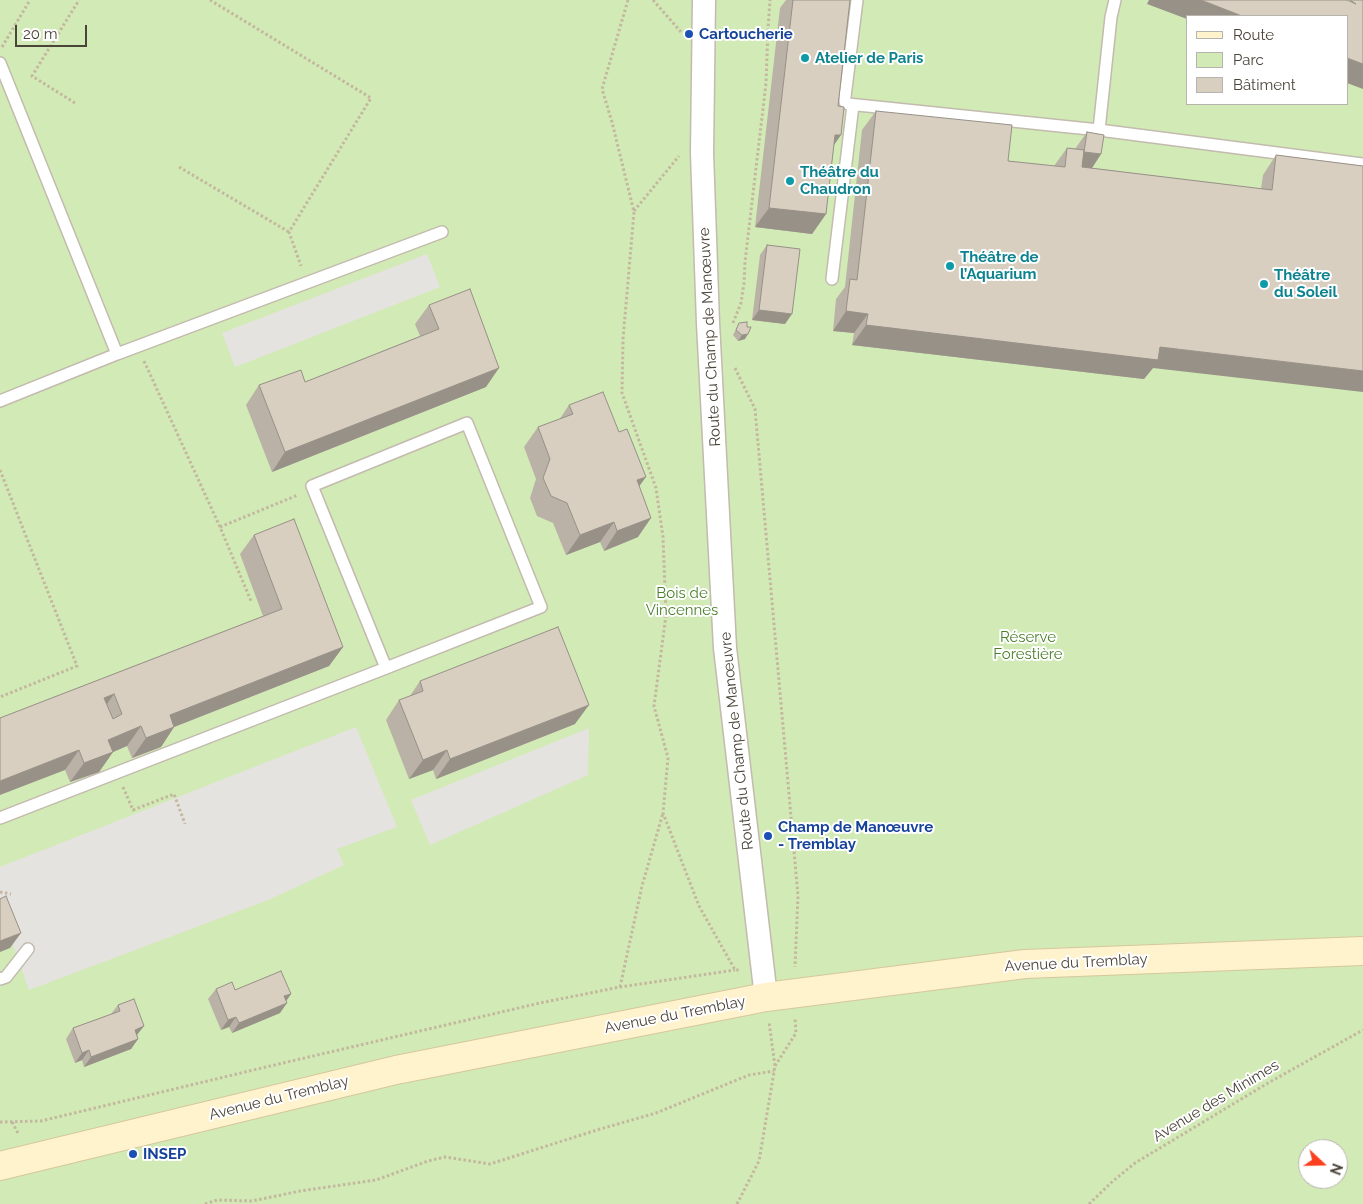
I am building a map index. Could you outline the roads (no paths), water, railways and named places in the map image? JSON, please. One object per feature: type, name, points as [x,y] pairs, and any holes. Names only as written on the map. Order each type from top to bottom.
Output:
[{"type":"main road","name":"Avenue du Tremblay","points":[[0,1166],[396,1070],[766,998],[1025,964],[1363,950]]},
{"type":"street","name":"Route du Champ de Manœuvre","points":[[704,0],[702,162],[708,323],[725,638],[766,998]]},
{"type":"lane","points":[[857,0],[846,103],[1099,130],[1363,164]]},
{"type":"lane","points":[[1099,130],[1111,17],[1115,0]]},
{"type":"lane","points":[[0,63],[116,354]]},
{"type":"lane","points":[[832,279],[853,105]]},
{"type":"lane","points":[[0,401],[116,354],[442,232]]},
{"type":"lane","points":[[0,818],[386,668],[541,607],[467,423],[312,486],[386,668]]},
{"type":"lane","points":[[0,979],[6,977],[28,949]]},
{"type":"place","name":"Cartoucherie","points":[[689,34]]},
{"type":"place","name":"Atelier de Paris","points":[[805,58]]},
{"type":"place","name":"Théâtre du Chaudron","points":[[790,181]]},
{"type":"place","name":"Théâtre de l’Aquarium","points":[[950,266]]},
{"type":"place","name":"Théâtre du Soleil","points":[[1264,284]]},
{"type":"place","name":"Champ de Manœuvre - Tremblay","points":[[768,836]]},
{"type":"place","name":"INSEP","points":[[133,1154]]},
{"type":"park label","name":"Bois de Vincennes","points":[[682,602]]},
{"type":"park label","name":"Réserve Forestière","points":[[1028,646]]}]
